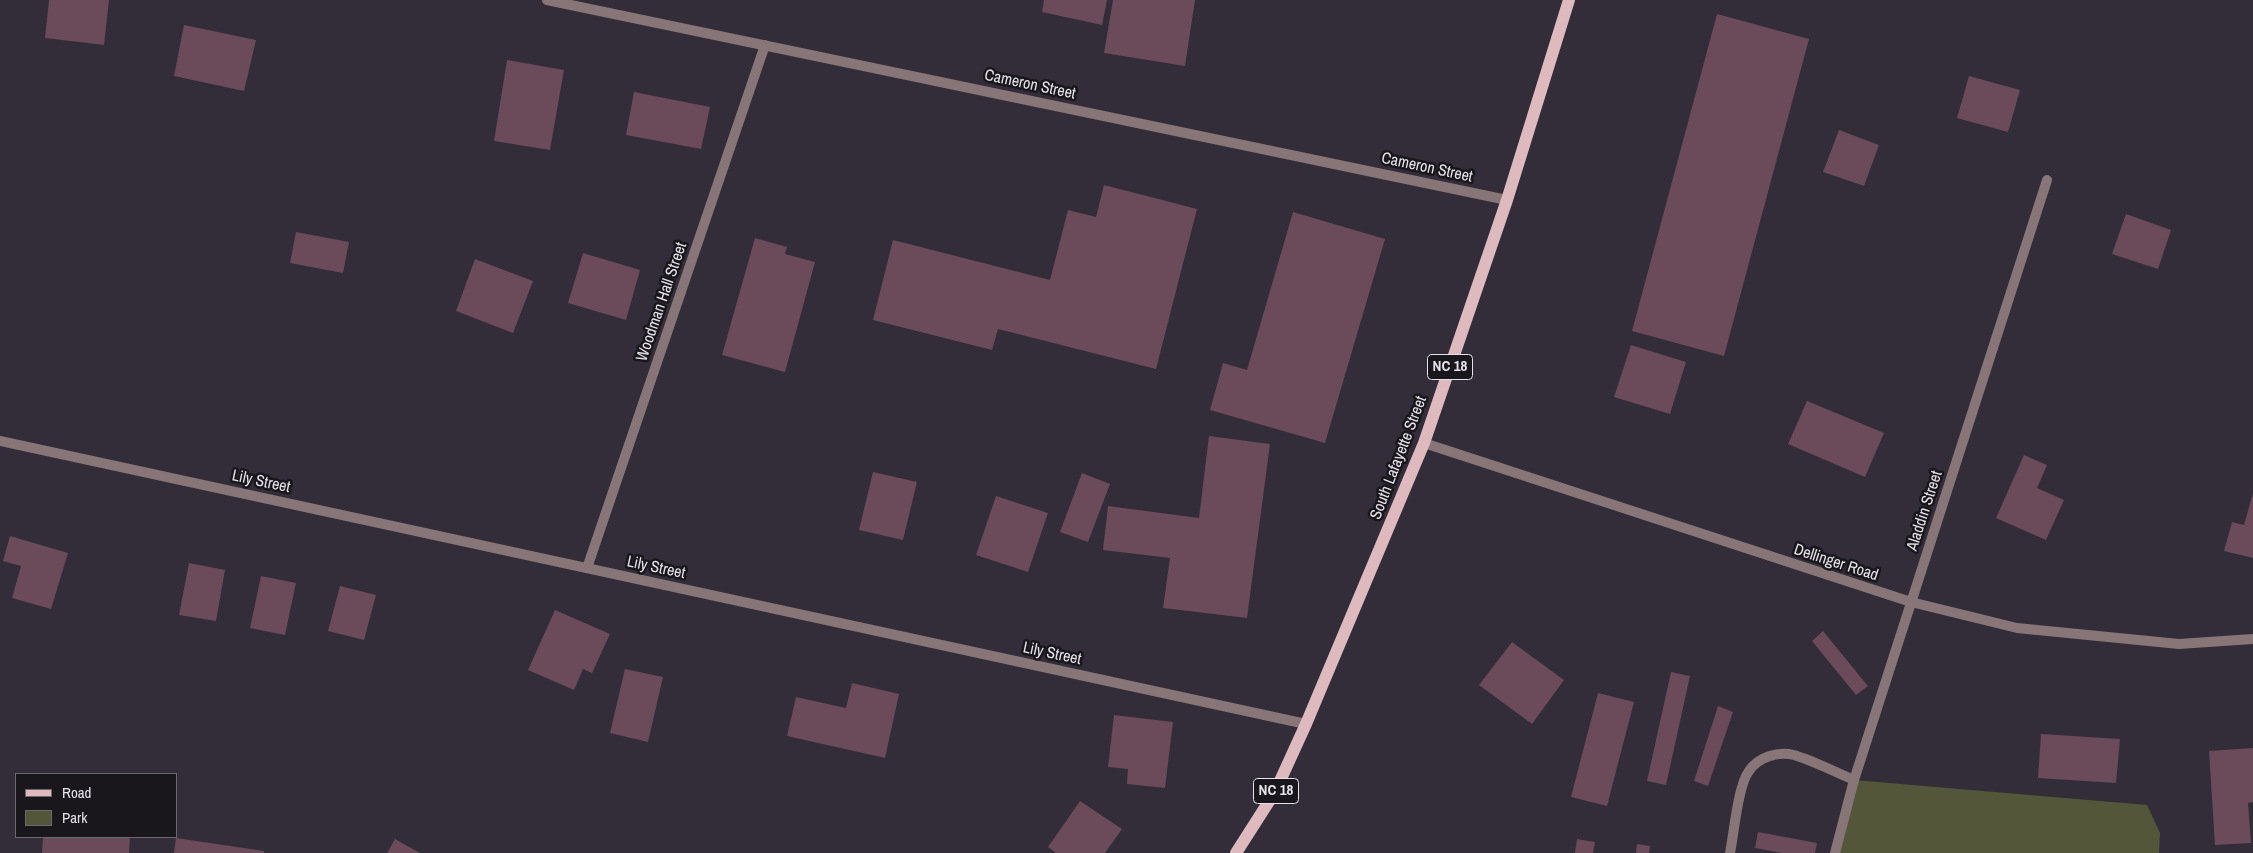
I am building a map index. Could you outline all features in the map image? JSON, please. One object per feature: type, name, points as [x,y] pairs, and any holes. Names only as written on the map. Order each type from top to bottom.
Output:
[{"type":"main road","name":"South Lafayette Street","points":[[1236,853],[1275,792],[1306,724],[1424,443],[1507,200],[1569,0]]},
{"type":"street","name":"Cameron Street","points":[[547,0],[1507,200]]},
{"type":"street","name":"Woodman Hall Street","points":[[588,568],[765,45]]},
{"type":"street","name":"Aladdin Street","points":[[1835,853],[1854,780],[2047,180]]},
{"type":"street","name":"Lily Street","points":[[0,441],[1306,724]]},
{"type":"street","name":"Dellinger Road","points":[[1424,443],[1911,602],[2017,628],[2179,644],[2253,639]]},
{"type":"street","points":[[1730,853],[1742,785],[1748,771],[1762,758],[1778,754],[1793,755],[1854,780]]},
{"type":"green space","points":[[1854,780],[2147,805],[2160,833],[2159,853],[1835,853]]},
{"type":"building","points":[[49,0],[109,0],[104,45],[45,38]]},
{"type":"building","points":[[1044,0],[1107,0],[1102,25],[1042,12]]},
{"type":"building","points":[[1113,0],[1195,0],[1185,66],[1104,53]]},
{"type":"building","points":[[1717,14],[1809,39],[1724,356],[1632,331]]},
{"type":"building","points":[[184,25],[256,40],[244,91],[174,76]]},
{"type":"building","points":[[507,60],[564,70],[550,150],[494,141]]},
{"type":"building","points":[[1969,76],[2020,90],[2008,132],[1957,118]]},
{"type":"building","points":[[634,92],[710,107],[701,149],[626,135]]},
{"type":"building","points":[[1839,130],[1879,145],[1864,186],[1823,172]]},
{"type":"building","points":[[1104,185],[1197,209],[1156,369],[998,329],[992,350],[873,320],[893,240],[1050,280],[1068,210],[1096,217]]},
{"type":"building","points":[[1293,212],[1385,239],[1325,443],[1210,410],[1223,363],[1247,370]]},
{"type":"building","points":[[2126,214],[2171,230],[2158,269],[2112,254]]},
{"type":"building","points":[[296,232],[349,242],[343,273],[290,263]]},
{"type":"building","points":[[755,238],[787,247],[785,254],[815,262],[785,372],[722,355]]},
{"type":"building","points":[[583,253],[640,270],[626,320],[568,303]]},
{"type":"building","points":[[475,259],[533,281],[513,333],[456,311]]},
{"type":"building","points":[[1631,345],[1686,362],[1670,414],[1614,397]]},
{"type":"building","points":[[1807,401],[1884,433],[1865,477],[1788,444]]},
{"type":"building","points":[[1209,436],[1270,444],[1247,618],[1163,608],[1170,558],[1103,550],[1108,506],[1199,518]]},
{"type":"building","points":[[2024,455],[2047,465],[2037,488],[2064,500],[2046,540],[1996,518]]},
{"type":"building","points":[[873,472],[917,482],[903,540],[859,530]]},
{"type":"building","points":[[1082,473],[1110,484],[1088,542],[1060,532]]},
{"type":"building","points":[[2253,493],[2253,558],[2224,551],[2232,522],[2244,525]]},
{"type":"building","points":[[996,496],[1048,513],[1028,572],[976,555]]},
{"type":"building","points":[[10,536],[68,553],[51,609],[12,598],[21,566],[3,561]]},
{"type":"building","points":[[189,563],[225,570],[216,621],[179,615]]},
{"type":"building","points":[[261,576],[296,583],[285,635],[250,628]]},
{"type":"building","points":[[340,586],[376,595],[364,640],[328,631]]},
{"type":"building","points":[[555,610],[610,634],[592,673],[583,669],[574,690],[528,670]]},
{"type":"building","points":[[1823,631],[1868,686],[1856,695],[1812,641]]},
{"type":"building","points":[[1512,642],[1564,680],[1532,724],[1479,685]]},
{"type":"building","points":[[625,669],[663,677],[648,742],[610,733]]},
{"type":"building","points":[[1671,672],[1690,676],[1666,785],[1647,781]]},
{"type":"building","points":[[852,683],[899,694],[885,758],[787,736],[796,697],[846,708]]},
{"type":"building","points":[[1598,693],[1634,702],[1607,806],[1571,797]]},
{"type":"building","points":[[1718,706],[1733,712],[1708,786],[1694,781]]},
{"type":"building","points":[[1114,715],[1173,722],[1165,788],[1127,784],[1128,769],[1108,767]]},
{"type":"building","points":[[2041,734],[2120,739],[2116,783],[2038,778]]},
{"type":"building","points":[[2253,748],[2253,802],[2248,803],[2251,843],[2215,845],[2209,751]]},
{"type":"building","points":[[1080,801],[1122,829],[1105,853],[1056,853],[1048,847]]},
{"type":"building","points":[[1758,832],[1817,843],[1815,853],[1782,853],[1755,848]]},
{"type":"building","points":[[43,838],[130,838],[129,853],[42,853]]},
{"type":"building","points":[[176,838],[264,851],[264,853],[174,853]]},
{"type":"building","points":[[395,839],[420,853],[387,853]]},
{"type":"building","points":[[1577,839],[1595,842],[1593,853],[1575,853]]},
{"type":"building","points":[[1637,844],[1650,846],[1649,853],[1636,853]]}]
